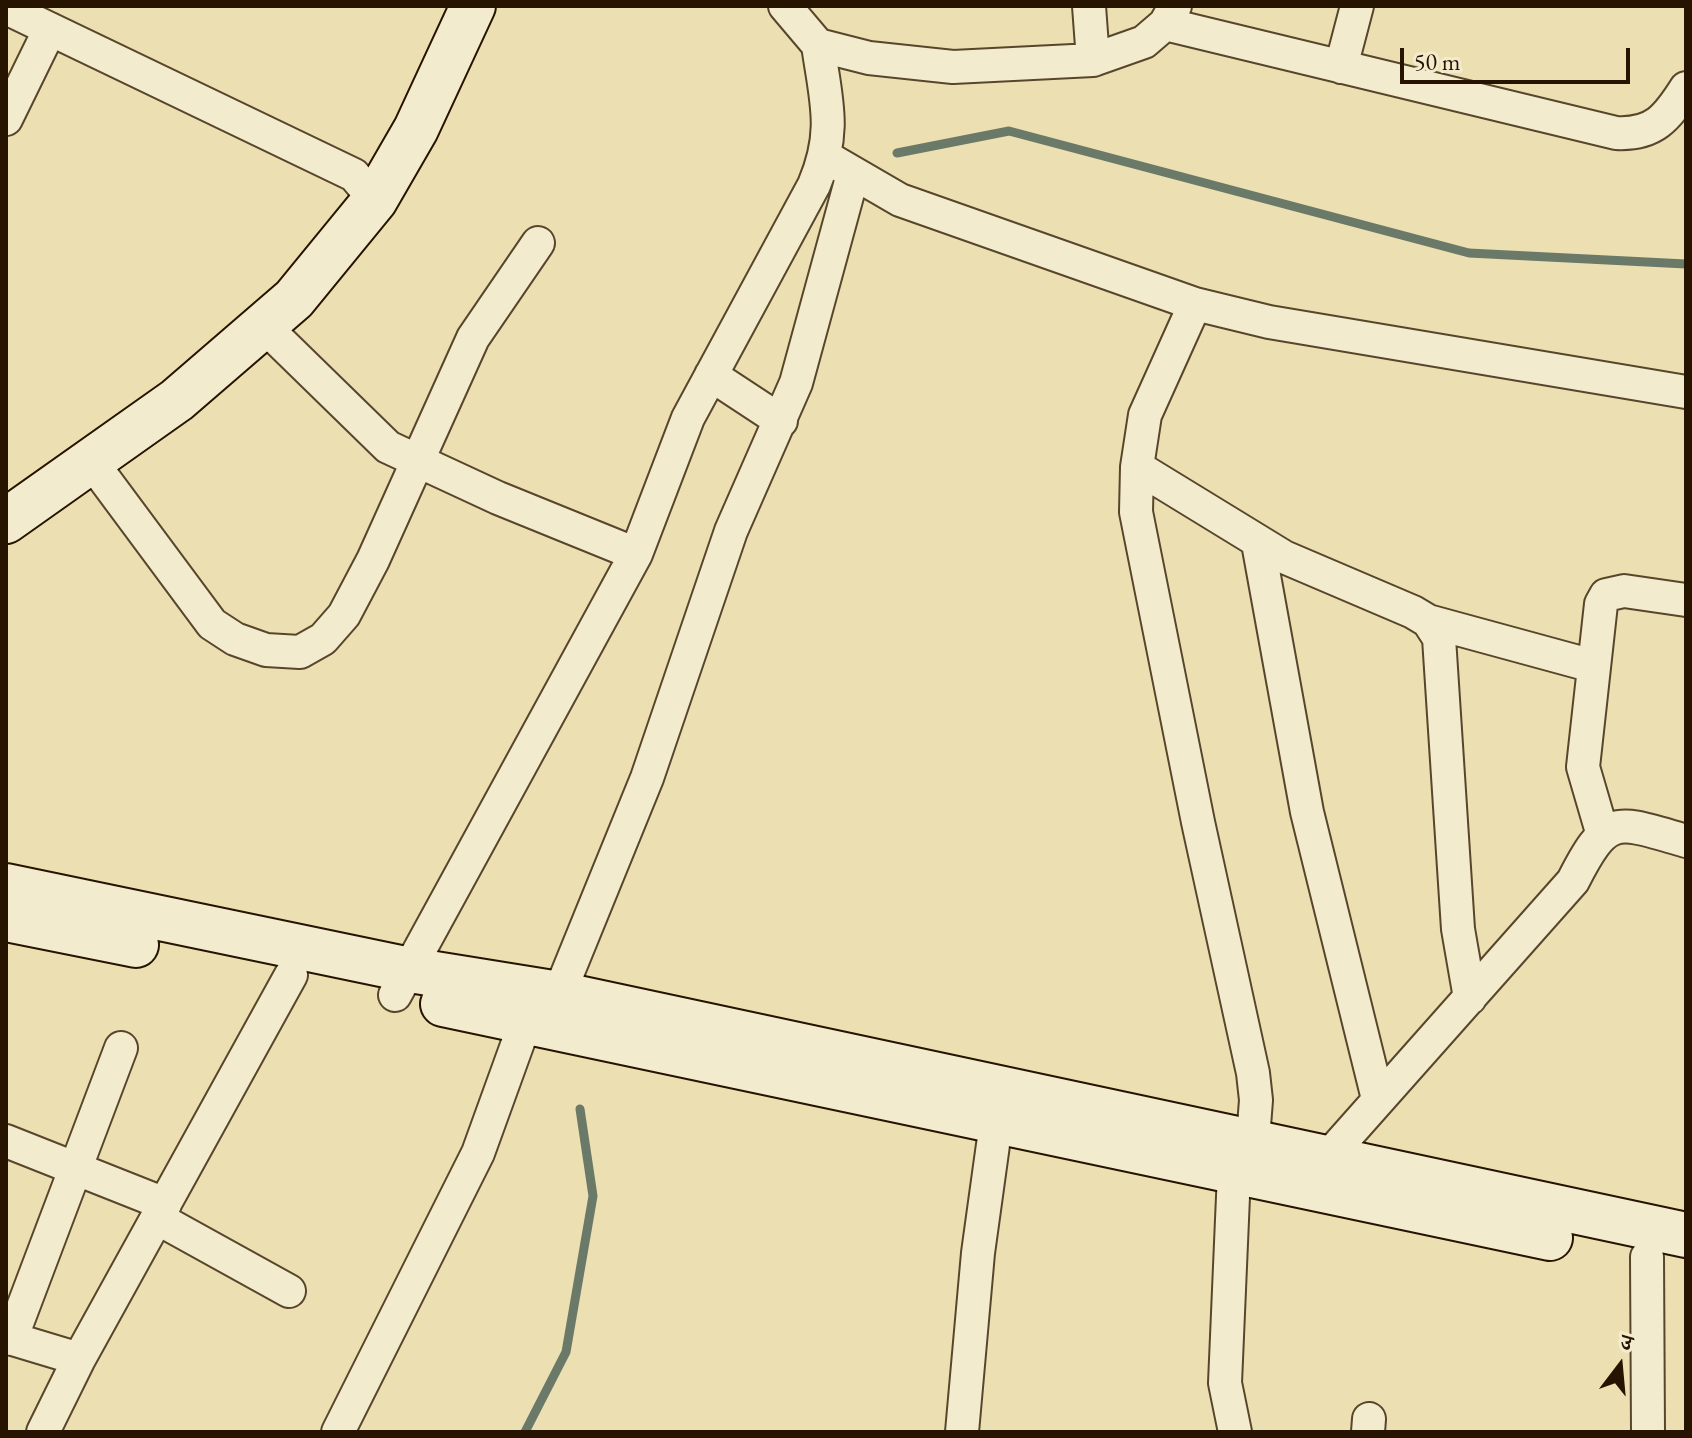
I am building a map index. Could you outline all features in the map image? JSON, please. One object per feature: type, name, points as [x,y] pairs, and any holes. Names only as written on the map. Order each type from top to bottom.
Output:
[{"type":"main road","points":[[6,521],[177,400],[294,299],[375,200],[416,129],[473,6]]},
{"type":"main road","points":[[6,886],[402,982]]},
{"type":"main road","points":[[6,919],[291,975],[402,982],[540,1002],[1666,1261]]},
{"type":"main road","points":[[540,1002],[996,1123],[1246,1163],[1328,1157],[1686,1235]]},
{"type":"street","points":[[402,982],[636,554],[688,418],[826,157],[830,132],[818,45],[785,6]]},
{"type":"street","points":[[1089,6],[1093,60]]},
{"type":"street","points":[[1341,67],[1357,6]]},
{"type":"street","points":[[6,8],[354,175],[375,200]]},
{"type":"street","points":[[818,45],[869,58],[953,67],[1093,60],[1144,42],[1170,15],[1341,67],[1616,133],[1651,130],[1666,120],[1686,88]]},
{"type":"street","points":[[6,119],[50,29]]},
{"type":"street","points":[[826,157],[900,200],[1195,304],[1269,322],[1686,392]]},
{"type":"street","points":[[338,1432],[478,1153],[540,1002],[647,778],[739,509],[781,421],[809,346],[853,174]]},
{"type":"street","points":[[91,461],[212,624],[235,639],[266,650],[300,652],[323,639],[344,615],[373,560],[415,462],[487,314],[538,243]]},
{"type":"street","points":[[1195,304],[1145,415],[1137,467],[1136,512],[1198,822],[1253,1073],[1225,1383],[1235,1432]]},
{"type":"street","points":[[264,326],[388,447],[415,462],[636,554]]},
{"type":"street","points":[[711,375],[781,421]]},
{"type":"street","points":[[1137,467],[1258,543],[1428,621],[1593,666]]},
{"type":"street","points":[[1258,543],[1307,812],[1378,1099]]},
{"type":"street","points":[[1602,832],[1586,787],[1583,767],[1601,604],[1606,595],[1624,591],[1686,600]]},
{"type":"street","points":[[1428,621],[1439,638],[1458,929],[1470,998]]},
{"type":"street","points":[[1328,1157],[1573,881],[1602,832],[1618,825],[1628,826],[1686,841]]},
{"type":"street","points":[[43,1432],[79,1359],[291,975]]},
{"type":"street","points":[[79,1359],[9,1338],[121,1048]]},
{"type":"street","points":[[962,1432],[978,1253],[996,1123]]},
{"type":"street","points":[[6,1141],[73,1167],[161,1211],[289,1291]]},
{"type":"street","points":[[1648,1432],[1666,1261]]},
{"type":"waterway","points":[[897,153],[1009,131],[1469,253],[1686,264]]},
{"type":"waterway","points":[[525,1432],[566,1352],[593,1196],[580,1109]]}]
